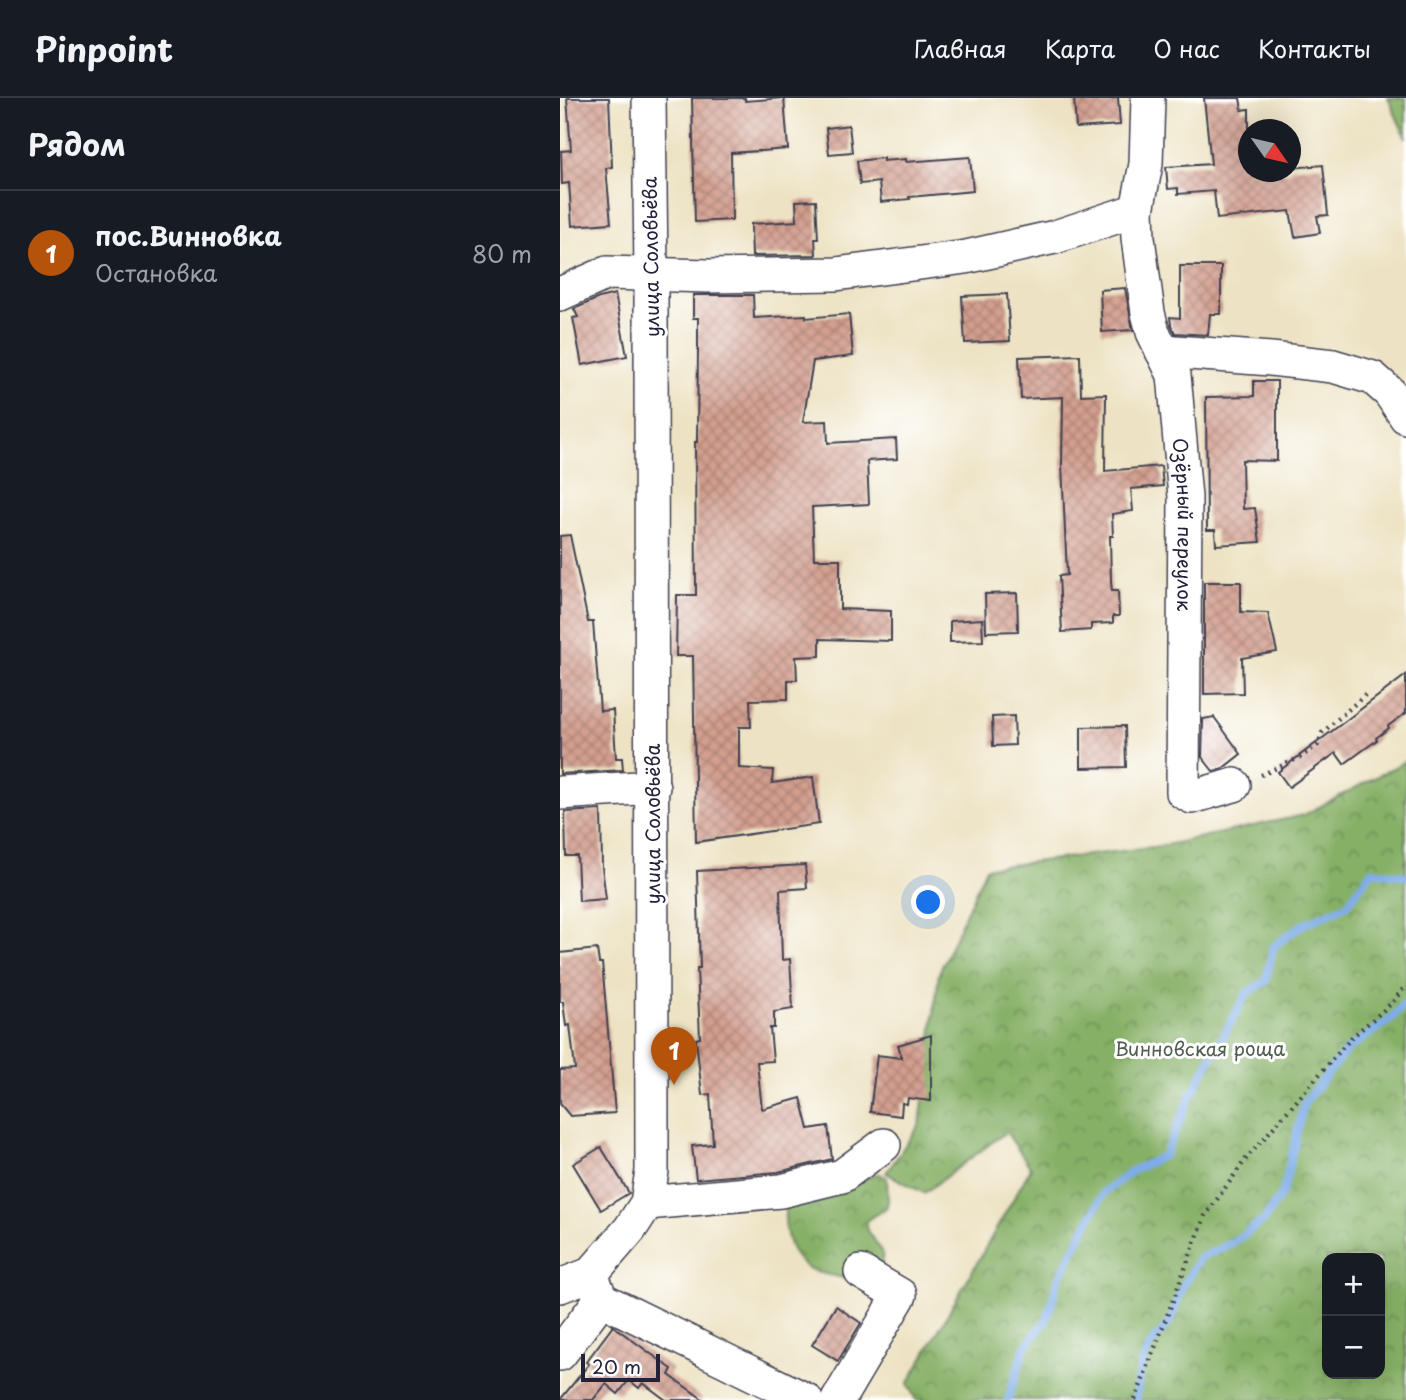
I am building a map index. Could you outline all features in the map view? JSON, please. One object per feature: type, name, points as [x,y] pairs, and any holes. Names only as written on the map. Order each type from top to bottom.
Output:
[{"type":"street","name":"улица Соловьёва","points":[[560,1354],[596,1287],[647,1203],[652,1171],[649,98]]},
{"type":"street","name":"Озёрный переулок","points":[[1148,98],[1146,164],[1138,210],[1138,238],[1148,313],[1174,375],[1185,498],[1183,792],[1192,797],[1234,785]]},
{"type":"street","points":[[560,294],[607,273],[708,276],[836,274],[953,259],[1055,237],[1138,210]]},
{"type":"street","points":[[1162,351],[1333,366],[1373,378],[1390,393],[1406,417]]},
{"type":"street","points":[[560,793],[653,788]]},
{"type":"street","points":[[647,1203],[781,1191],[842,1176],[884,1145]]},
{"type":"street","points":[[838,1400],[900,1295],[861,1272]]},
{"type":"street","points":[[560,1286],[596,1287],[806,1400]]},
{"type":"path","points":[[1234,785],[1269,773],[1318,745],[1322,733],[1366,694]]},
{"type":"path","points":[[1135,1400],[1205,1216],[1246,1158],[1352,1037],[1392,1003],[1406,985]]},
{"type":"green space","points":[[1388,98],[1406,98],[1406,138]]},
{"type":"green space","name":"Винновская роща","points":[[1406,761],[1406,1400],[916,1400],[908,1384],[1031,1168],[1006,1132],[924,1193],[886,1173],[920,1124],[939,973],[986,868],[1161,846],[1304,815]]},
{"type":"green space","points":[[878,1173],[887,1178],[888,1202],[886,1208],[868,1219],[866,1227],[883,1258],[877,1279],[849,1279],[818,1272],[804,1265],[789,1242],[785,1206],[848,1186]]},
{"type":"building","points":[[567,98],[609,98],[612,167],[606,168],[611,223],[572,226],[569,183],[562,184],[561,151],[571,150]]},
{"type":"building","points":[[692,98],[745,98],[745,101],[784,98],[788,149],[731,153],[732,220],[695,222]]},
{"type":"building","points":[[1074,98],[1118,98],[1120,125],[1076,128]]},
{"type":"building","points":[[1204,98],[1240,98],[1242,110],[1249,109],[1249,119],[1238,119],[1238,182],[1301,182],[1301,167],[1323,165],[1328,215],[1317,216],[1320,233],[1295,237],[1290,211],[1217,219],[1214,191],[1178,194],[1178,188],[1168,189],[1166,167],[1211,164]]},
{"type":"building","points":[[849,125],[852,152],[829,154],[826,128]]},
{"type":"building","points":[[970,157],[973,191],[881,202],[879,182],[860,184],[857,161],[883,158],[883,161],[906,159],[906,162]]},
{"type":"building","points":[[816,200],[816,255],[752,256],[751,224],[797,221],[796,201]]},
{"type":"building","points":[[1180,266],[1221,266],[1221,314],[1210,314],[1208,335],[1175,333],[1171,325],[1170,317],[1180,318]]},
{"type":"building","points":[[1125,288],[1133,330],[1102,332],[1100,290]]},
{"type":"building","points":[[615,294],[627,356],[582,365],[573,318],[578,317],[574,309]]},
{"type":"building","points":[[1007,294],[1010,341],[965,343],[962,296]]},
{"type":"building","points":[[693,295],[753,295],[754,318],[806,315],[806,318],[849,314],[853,356],[813,361],[803,422],[827,421],[828,443],[896,439],[897,459],[867,461],[869,504],[812,507],[814,559],[840,559],[840,609],[891,611],[891,641],[820,639],[820,656],[796,657],[797,680],[788,680],[788,699],[750,700],[751,727],[739,727],[739,768],[773,770],[772,783],[813,777],[819,824],[696,842],[693,656],[676,656],[677,595],[696,595],[695,442],[698,318],[693,318]]},
{"type":"building","points":[[1080,355],[1081,395],[1106,394],[1105,471],[1161,466],[1163,486],[1131,489],[1133,511],[1112,514],[1111,582],[1112,591],[1118,591],[1119,616],[1113,616],[1113,623],[1091,624],[1091,630],[1062,632],[1059,576],[1067,575],[1062,464],[1063,397],[1021,399],[1019,357]]},
{"type":"building","points":[[1254,381],[1277,381],[1277,461],[1242,460],[1243,509],[1255,508],[1260,542],[1216,545],[1215,530],[1207,530],[1206,397],[1254,396]]},
{"type":"building","points":[[570,535],[588,622],[593,622],[600,711],[613,710],[616,758],[622,758],[623,770],[560,774],[560,536]]},
{"type":"building","points":[[1204,582],[1241,582],[1241,612],[1268,613],[1277,652],[1242,658],[1243,693],[1204,694]]},
{"type":"building","points":[[1017,593],[1018,631],[986,632],[985,594]]},
{"type":"building","points":[[982,619],[983,641],[950,642],[950,621]]},
{"type":"building","points":[[1406,675],[1406,713],[1388,726],[1377,740],[1344,764],[1336,753],[1289,787],[1278,772]]},
{"type":"building","points":[[1014,716],[1015,745],[993,746],[992,717]]},
{"type":"building","points":[[1214,717],[1241,754],[1222,769],[1213,771],[1202,757],[1203,719]]},
{"type":"building","points":[[1125,726],[1126,767],[1081,768],[1081,727]]},
{"type":"building","points":[[601,810],[602,867],[606,899],[579,901],[577,856],[566,856],[565,812]]},
{"type":"building","points":[[805,865],[807,888],[780,890],[782,960],[790,959],[793,1009],[774,1012],[774,1028],[770,1028],[773,1061],[757,1062],[762,1109],[801,1098],[809,1129],[828,1126],[832,1159],[778,1172],[696,1179],[692,1146],[713,1144],[710,1094],[702,1095],[696,1039],[700,1038],[697,871]]},
{"type":"building","points":[[597,949],[599,963],[602,963],[615,1113],[570,1116],[560,1104],[560,1070],[575,1069],[570,1025],[566,1026],[563,1002],[560,1002],[560,953]]},
{"type":"building","points":[[931,1035],[931,1101],[908,1098],[907,1104],[902,1103],[901,1116],[870,1112],[877,1055],[902,1058],[898,1045]]},
{"type":"building","points":[[601,1147],[629,1193],[601,1210],[573,1164]]},
{"type":"building","points":[[836,1306],[861,1323],[838,1361],[812,1345]]},
{"type":"building","points":[[613,1326],[672,1369],[669,1375],[704,1400],[666,1400],[643,1383],[639,1388],[629,1380],[618,1394],[606,1384],[593,1400],[560,1400],[589,1364],[586,1362]]},
{"type":"waterway","points":[[1008,1400],[1025,1347],[1047,1320],[1058,1280],[1104,1192],[1134,1170],[1165,1155],[1191,1095],[1247,993],[1266,981],[1273,947],[1302,925],[1347,905],[1372,871],[1406,876]]},
{"type":"waterway","points":[[1136,1400],[1140,1369],[1149,1347],[1171,1321],[1183,1286],[1200,1258],[1234,1242],[1264,1220],[1283,1192],[1304,1103],[1347,1050],[1390,1020],[1406,1002]]},
{"type":"place","name":"пос.Винновка","points":[[674,1085]]}]
